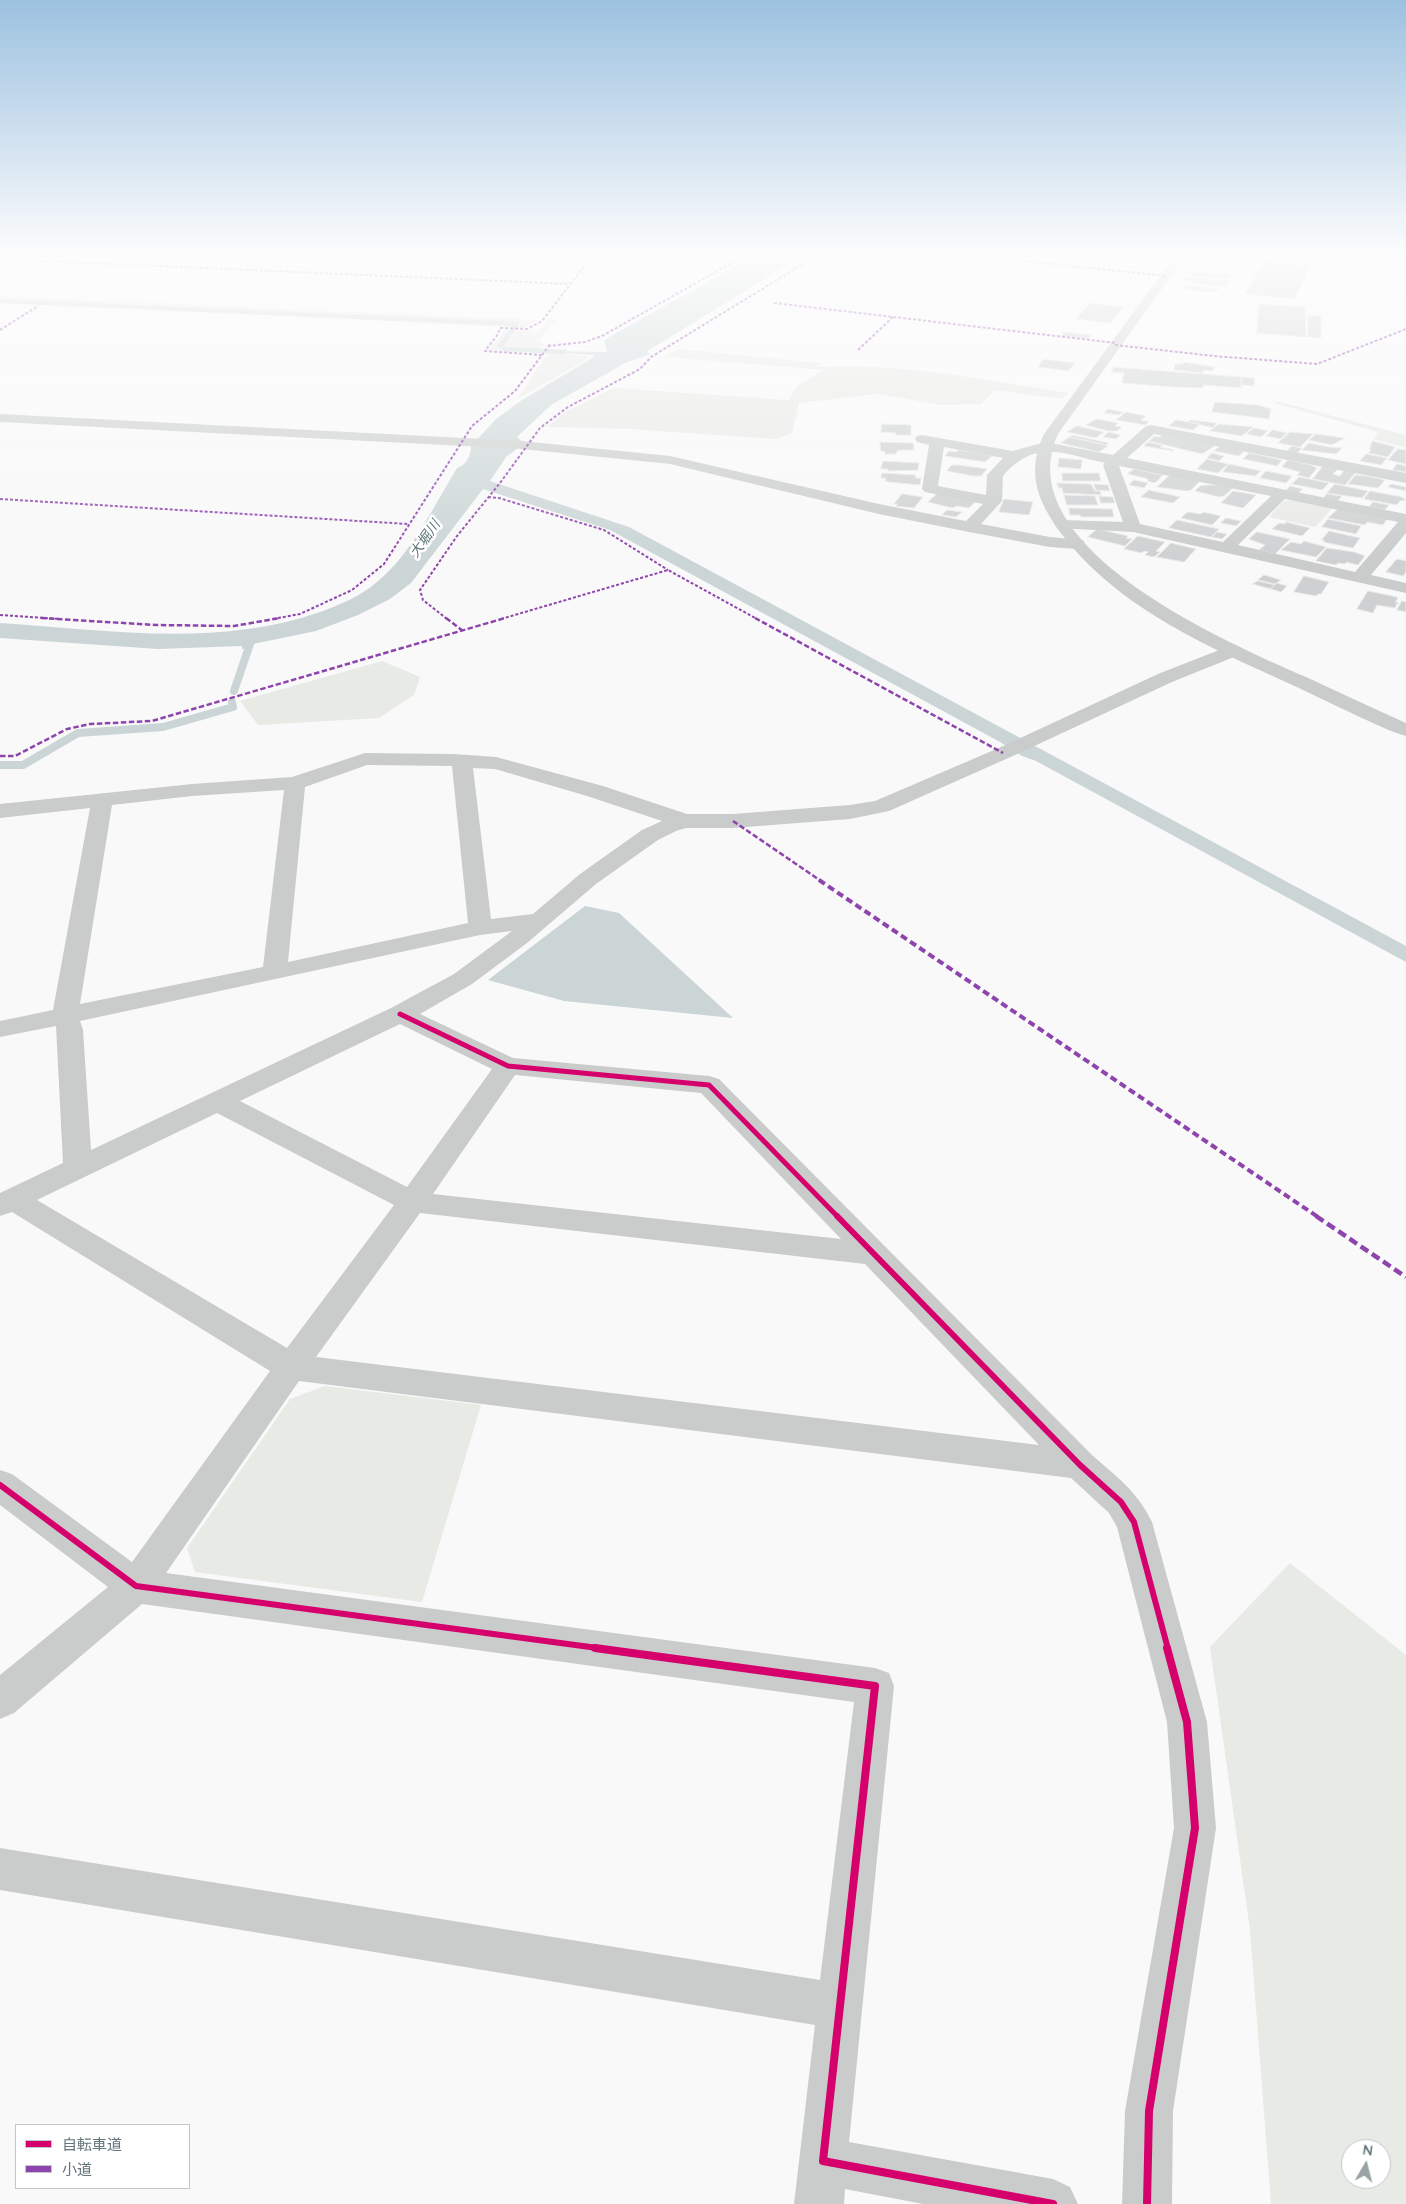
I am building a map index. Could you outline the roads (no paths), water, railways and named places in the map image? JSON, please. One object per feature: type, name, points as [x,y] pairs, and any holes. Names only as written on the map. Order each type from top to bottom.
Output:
[{"type":"street","points":[[1104,359],[1044,446],[1041,466],[1045,495],[1077,544],[1121,586],[1183,624],[1232,651],[1406,730]]},
{"type":"street","points":[[0,418],[522,446],[583,450],[670,460],[879,509],[1050,542],[1077,544]]},
{"type":"street","points":[[1133,527],[1111,465],[1151,429],[1406,478]]},
{"type":"street","points":[[994,502],[930,489],[929,440],[1013,455]]},
{"type":"street","points":[[969,527],[994,502],[995,475],[1013,455],[1028,449],[1044,446],[1406,521],[1359,578]]},
{"type":"street","points":[[1334,464],[1349,449]]},
{"type":"street","points":[[1225,548],[1282,494]]},
{"type":"street","points":[[1063,525],[1133,527],[1406,588]]},
{"type":"street","points":[[6,1202],[400,1014],[462,979],[518,938],[588,879],[650,835],[668,826],[685,821],[789,817],[850,812],[881,806],[1008,751],[1165,678],[1232,651]]},
{"type":"street","points":[[0,811],[40,805],[102,801],[192,790],[295,783],[365,759],[496,763],[595,791],[685,821]]},
{"type":"street","points":[[462,761],[480,928]]},
{"type":"street","points":[[275,972],[295,783]]},
{"type":"street","points":[[78,1168],[70,1030],[65,1015],[102,801]]},
{"type":"street","points":[[0,1029],[480,928],[538,920]]},
{"type":"street","points":[[400,1014],[508,1066],[708,1085],[1080,1465],[1121,1502],[1134,1522],[1187,1722],[1195,1828],[1149,2111],[1147,2204]]},
{"type":"street","points":[[0,1700],[136,1586],[508,1066]]},
{"type":"street","points":[[217,1101],[412,1202],[873,1254]]},
{"type":"street","points":[[6,1202],[291,1367],[1080,1465]]},
{"type":"street","points":[[0,1485],[136,1586],[875,1686],[821,2183],[1053,2204]]},
{"type":"street","points":[[0,1869],[840,2006]]},
{"type":"water","name":"大堀川","points":[[591,359],[636,359],[627,362],[551,405],[517,437],[523,442],[516,443],[517,449],[506,457],[490,481],[629,527],[1406,946],[1406,962],[1036,761],[1022,756],[1000,742],[610,530],[483,489],[411,583],[390,599],[358,615],[316,631],[253,644],[251,648],[242,649],[242,646],[158,649],[0,638],[0,623],[161,634],[241,630],[281,623],[320,612],[350,600],[364,592],[389,571],[421,529],[457,468],[468,459],[471,446],[496,419],[522,400]]},
{"type":"water","points":[[585,906],[619,913],[733,1018],[564,1001],[488,980]]},
{"type":"waterway","points":[[234,691],[252,638]]},
{"type":"waterway","points":[[0,765],[23,765],[78,733],[163,727],[233,707],[232,702]]}]
